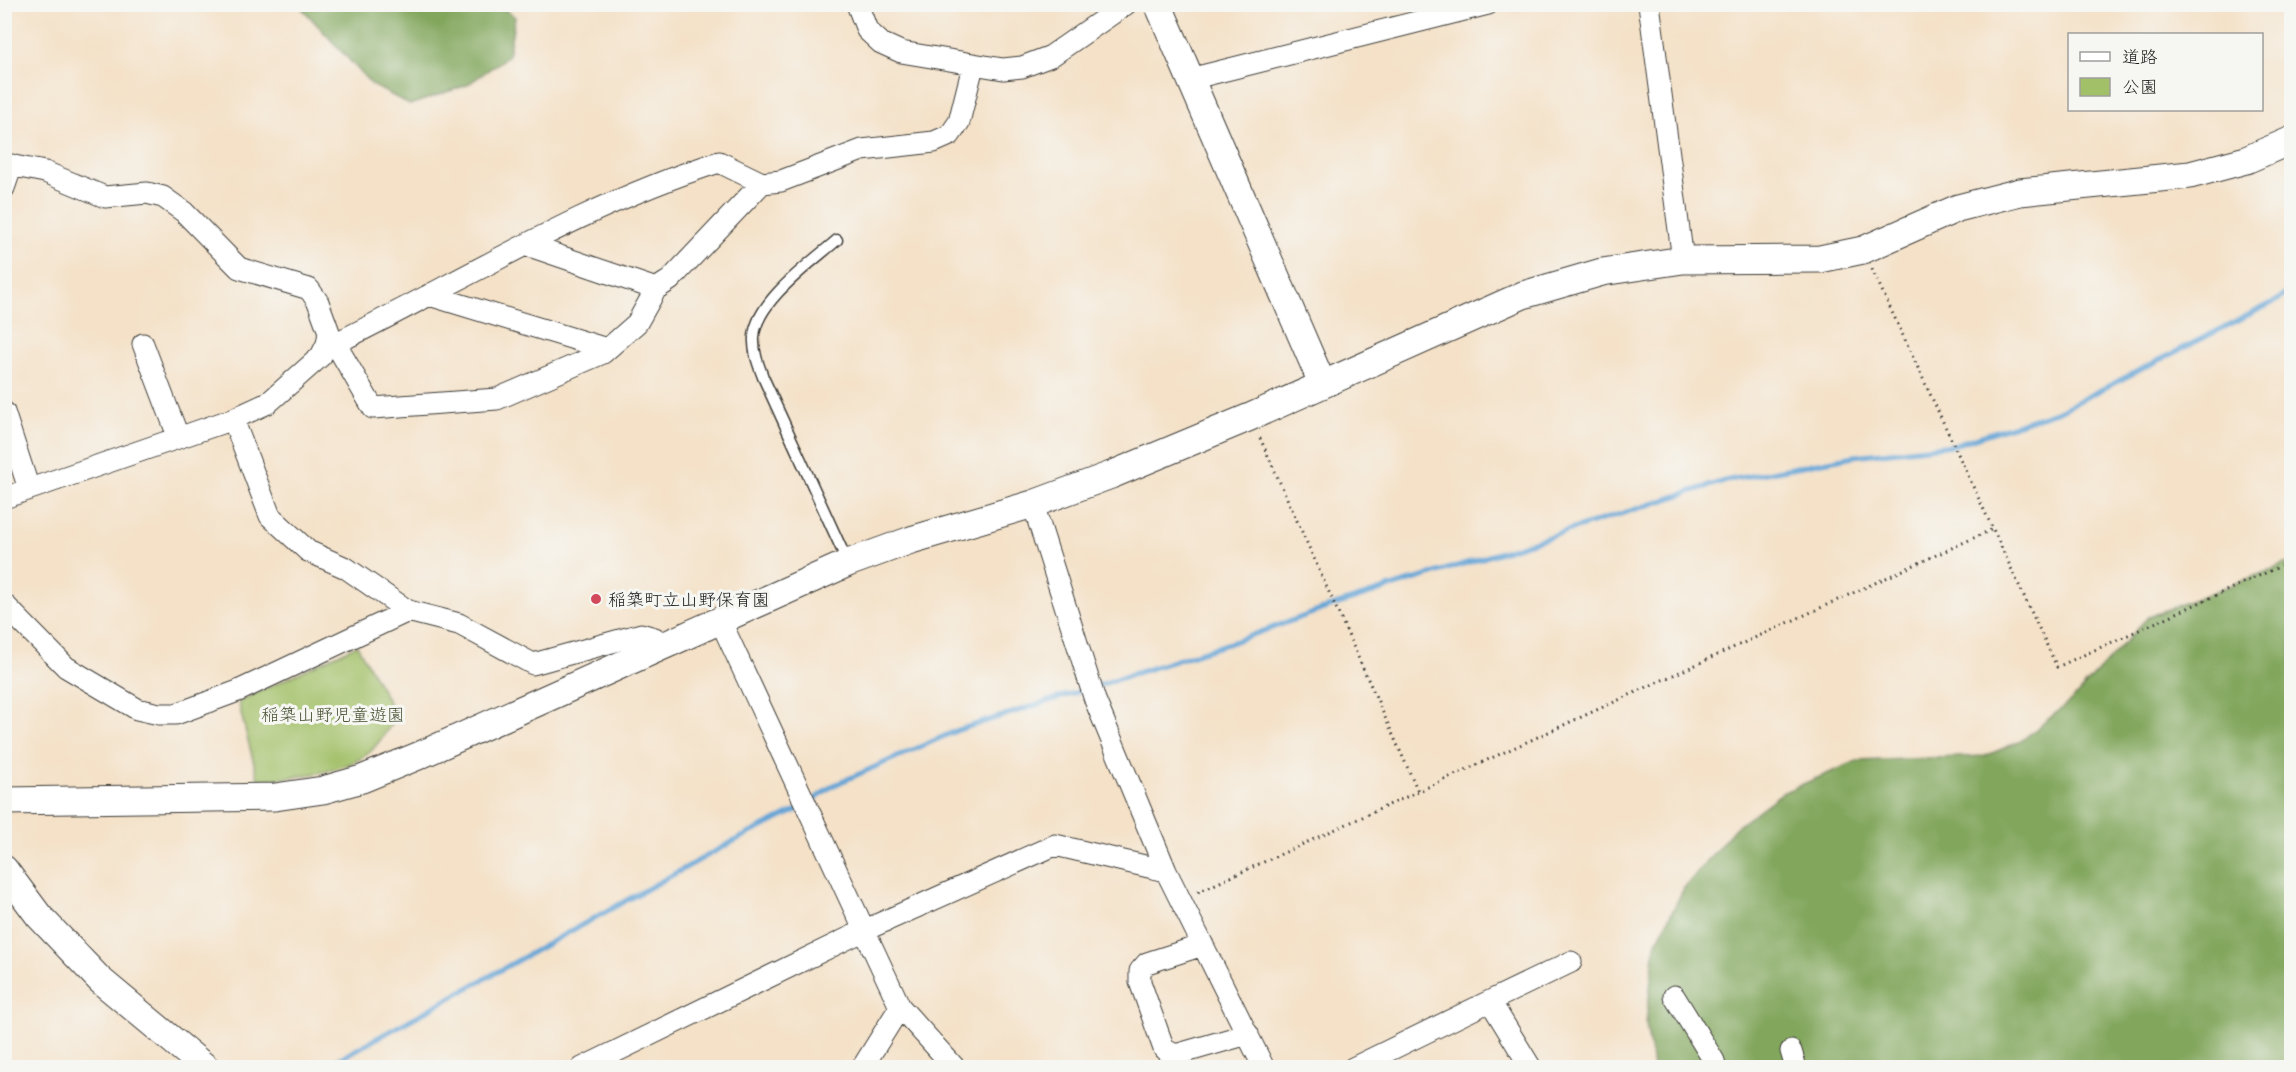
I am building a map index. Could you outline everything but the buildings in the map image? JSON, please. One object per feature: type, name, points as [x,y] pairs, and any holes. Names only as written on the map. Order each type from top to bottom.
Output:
[{"type":"street","points":[[857,4],[867,30],[881,43],[901,52],[973,66],[1003,69],[1022,67],[1051,56],[1126,4]]},
{"type":"street","points":[[1158,4],[1322,384]]},
{"type":"street","points":[[1190,79],[1430,11],[1488,4]]},
{"type":"street","points":[[1649,4],[1683,260]]},
{"type":"street","points":[[4,498],[178,436],[233,419],[268,403],[314,364],[330,345],[574,220],[719,162],[762,183],[781,181],[862,150],[933,142],[950,135],[959,122],[973,66]]},
{"type":"street","points":[[4,801],[275,797],[323,790],[362,779],[721,622],[848,563],[911,540],[1033,504],[1250,417],[1523,295],[1602,272],[1683,260],[1820,260],[1863,250],[1958,208],[2020,192],[2190,175],[2246,160],[2292,140]]},
{"type":"street","points":[[4,188],[8,164],[45,172],[105,197],[147,193],[163,197],[184,212],[239,268],[309,290],[318,302],[329,332],[330,345],[373,408],[497,399],[607,349],[637,323],[656,289],[670,280],[762,183]]},
{"type":"street","points":[[527,245],[656,289]]},
{"type":"street","points":[[429,295],[607,349]]},
{"type":"street","points":[[143,344],[178,436]]},
{"type":"street","points":[[4,412],[29,489]]},
{"type":"street","points":[[233,419],[270,516],[308,551],[346,568],[408,611],[459,624],[533,664],[641,634],[655,638],[664,646]]},
{"type":"street","points":[[1033,504],[1095,700],[1166,872],[1264,1068]]},
{"type":"street","points":[[4,604],[66,667],[137,709],[167,714],[176,714],[238,691],[408,611]]},
{"type":"street","points":[[721,622],[900,1007],[955,1068]]},
{"type":"street","points":[[582,1068],[863,931],[1056,845],[1166,872]]},
{"type":"street","points":[[4,869],[39,916],[100,980],[206,1068]]},
{"type":"street","points":[[1203,945],[1148,963],[1140,970],[1140,982],[1164,1048],[1175,1055],[1248,1034]]},
{"type":"street","points":[[1353,1068],[1389,1060],[1490,1001],[1571,962]]},
{"type":"street","points":[[1674,996],[1714,1061],[1715,1068]]},
{"type":"street","points":[[1490,1001],[1531,1068]]},
{"type":"street","points":[[862,1068],[900,1007]]},
{"type":"lane","points":[[837,240],[761,310],[754,335],[755,355],[763,377],[848,563]]},
{"type":"path","points":[[1863,250],[1991,530],[2057,667],[2292,561]]},
{"type":"path","points":[[1250,417],[1418,791]]},
{"type":"path","points":[[1181,900],[1991,530]]},
{"type":"green space","points":[[299,5],[499,5],[515,17],[508,56],[467,85],[410,105],[372,85]]},
{"type":"green space","points":[[2291,562],[2291,1067],[1653,1067],[1646,1023],[1655,946],[1684,888],[1735,828],[1782,793],[1857,761],[1985,756],[2021,741],[2072,700],[2148,617]]},
{"type":"green space","name":"稲築山野児童遊園","points":[[357,645],[397,717],[381,739],[361,759],[333,770],[286,778],[258,779],[238,702]]},
{"type":"waterway","points":[[1096,686],[1233,642],[1332,606],[1724,481],[1854,456],[1953,445],[2059,411],[2278,300],[2292,289]]},
{"type":"waterway","points":[[811,802],[832,786],[958,730],[1087,689]]},
{"type":"waterway","points":[[323,1068],[734,841],[803,807]]},
{"type":"place","name":"稲築町立山野保育園","points":[[596,599]]}]
